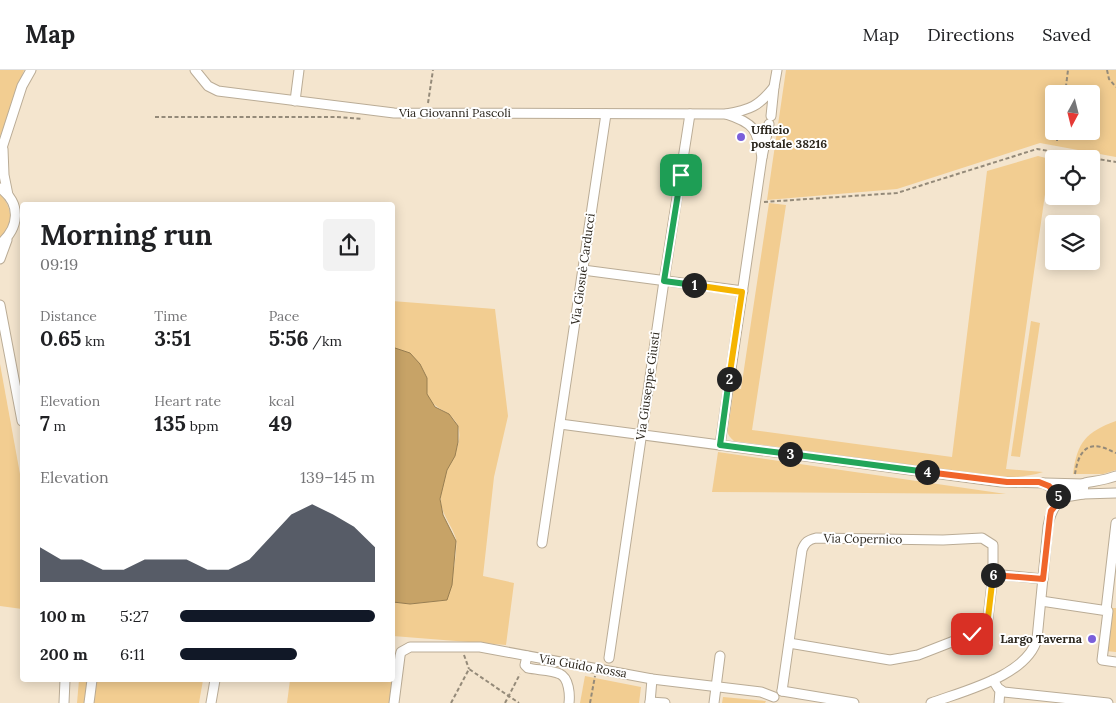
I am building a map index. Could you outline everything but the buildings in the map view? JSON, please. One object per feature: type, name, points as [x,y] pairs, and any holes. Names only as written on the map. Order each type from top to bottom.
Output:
[{"type":"street","points":[[0,244],[13,230],[16,221],[16,212],[8,195],[4,175],[2,150],[22,86],[31,70]]},
{"type":"street","name":"Via Giovanni Pascoli","points":[[195,70],[206,84],[215,90],[394,113],[726,114],[753,108]]},
{"type":"street","points":[[295,101],[299,70]]},
{"type":"street","points":[[720,445],[762,157],[770,120],[777,70]]},
{"type":"street","points":[[762,157],[757,136],[748,118],[750,110],[766,97],[774,87]]},
{"type":"street","points":[[751,125],[759,129],[763,128],[770,120],[770,112],[765,107],[757,106],[753,108]]},
{"type":"street","name":"Via Giosuè Carducci","points":[[542,542],[606,114]]},
{"type":"street","name":"Via Giuseppe Giusti","points":[[609,658],[690,114]]},
{"type":"street","name":"Via Giovanni Pascoli","points":[[726,114],[751,125]]},
{"type":"street","points":[[0,188],[8,195]]},
{"type":"street","points":[[0,259],[8,237]]},
{"type":"street","points":[[583,270],[742,292]]},
{"type":"street","points":[[0,305],[20,410]]},
{"type":"street","points":[[560,424],[1001,482],[1084,484]]},
{"type":"street","points":[[930,703],[993,680],[1014,669],[1031,653],[1037,639],[1051,511],[1070,490],[1084,484],[1116,476]]},
{"type":"street","points":[[1039,482],[1052,488],[1060,500]]},
{"type":"street","points":[[1084,484],[1084,494]]},
{"type":"street","points":[[1060,500],[1068,496],[1116,492]]},
{"type":"street","points":[[1116,523],[1102,660],[1116,662]]},
{"type":"street","name":"Via Copernico","points":[[776,697],[789,643],[802,550],[805,543],[816,538],[943,540],[982,538],[988,540],[993,545],[993,574],[988,618],[985,625],[972,634],[918,655],[890,660],[789,643]]},
{"type":"street","points":[[993,574],[1043,579]]},
{"type":"street","points":[[1040,601],[1106,610]]},
{"type":"street","name":"Via Guido Rossa","points":[[394,703],[401,652],[410,646],[480,648],[526,660],[596,669],[652,679],[761,692],[776,697],[854,703]]},
{"type":"street","points":[[714,703],[720,656]]},
{"type":"street","points":[[526,660],[528,668],[560,674],[564,678],[570,694],[568,703]]},
{"type":"street","points":[[652,679],[650,702],[664,703]]},
{"type":"street","points":[[993,680],[1000,690],[999,703]]},
{"type":"street","points":[[64,703],[65,682]]},
{"type":"street","points":[[89,703],[92,682]]},
{"type":"street","points":[[211,703],[215,682]]},
{"type":"street","points":[[1000,690],[1108,703]]},
{"type":"path","points":[[426,113],[433,70]]},
{"type":"path","points":[[1066,85],[1068,70]]},
{"type":"path","points":[[1107,70],[1109,79],[1116,86]]},
{"type":"path","points":[[155,117],[337,117],[363,119]]},
{"type":"path","points":[[756,198],[765,202],[897,193],[1037,149],[1116,162]]},
{"type":"path","points":[[1075,474],[1078,458],[1086,449],[1096,446],[1116,453]]},
{"type":"path","points":[[465,647],[464,655],[469,669],[519,703]]},
{"type":"path","points":[[505,703],[526,660]]},
{"type":"path","points":[[451,703],[469,669]]},
{"type":"path","points":[[590,703],[596,669]]},
{"type":"shaded area","points":[[0,70],[24,70],[0,137]]},
{"type":"shaded area","points":[[786,70],[1116,70],[1116,157],[1100,154],[1100,150],[1078,150],[1040,143],[897,189],[767,200]]},
{"type":"shaded area","points":[[1038,156],[1045,158],[1045,194],[1006,469],[1043,472],[1019,477],[995,476],[734,441],[728,434],[728,431],[734,388],[741,389],[769,203],[786,205],[752,430],[952,457],[987,171]]},
{"type":"shaded area","points":[[0,194],[7,205],[10,222],[5,233],[0,238]]},
{"type":"shaded area","points":[[395,301],[495,309],[508,416],[494,477],[483,576],[514,583],[506,645],[395,636],[395,602],[410,604],[447,600],[454,569],[456,539],[442,508],[441,496],[446,473],[457,449],[459,432],[458,426],[451,416],[430,399],[427,392],[427,378],[395,349]]},
{"type":"shaded area","points":[[1031,321],[1040,323],[1020,457],[1011,456]]},
{"type":"shaded area","points":[[395,348],[410,353],[420,364],[427,378],[427,394],[435,407],[449,414],[458,426],[458,442],[455,456],[447,470],[440,499],[443,515],[456,541],[452,585],[447,600],[410,604],[395,602]]},
{"type":"shaded area","points":[[0,364],[20,474],[20,609],[0,606]]},
{"type":"shaded area","points":[[1116,421],[1116,470],[1103,474],[1073,474],[1080,446],[1097,429]]},
{"type":"shaded area","points":[[718,452],[1006,494],[712,492]]},
{"type":"shaded area","points":[[1112,608],[1116,608],[1116,652],[1106,651]]},
{"type":"shaded area","points":[[585,676],[641,687],[639,703],[580,703]]},
{"type":"shaded area","points":[[79,682],[203,682],[199,703],[77,703]]},
{"type":"shaded area","points":[[290,682],[392,682],[390,703],[287,703]]},
{"type":"shaded area","points":[[723,697],[766,701],[765,703],[722,703]]},
{"type":"place","name":"Ufficio postale 38216","points":[[741,137]]},
{"type":"place","name":"Largo Taverna","points":[[1092,639]]},
{"type":"route","points":[[681,175],[664,281],[742,292],[720,445],[1001,482],[1039,482],[1054,490],[1060,500],[1051,511],[1043,579],[993,574],[988,618],[985,625],[979,631],[972,634]]}]
